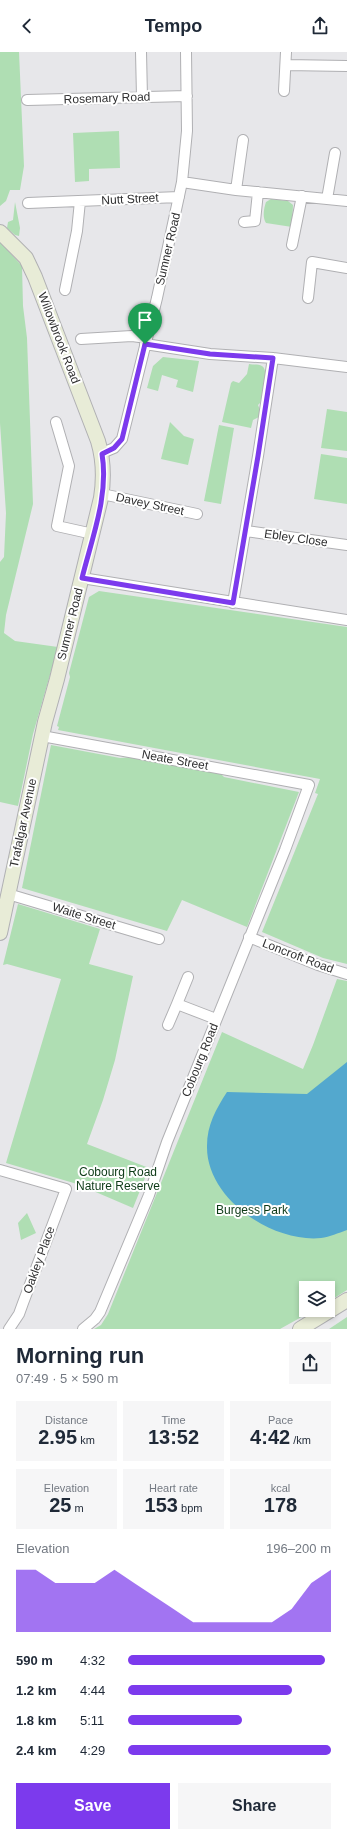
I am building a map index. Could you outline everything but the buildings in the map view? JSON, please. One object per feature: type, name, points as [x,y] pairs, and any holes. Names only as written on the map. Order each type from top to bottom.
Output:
[{"type":"main road","name":"Willowbrook Road","points":[[0,232],[22,252],[35,277],[102,454]]},
{"type":"main road","name":"Sumner Road","points":[[42,736],[102,494],[104,470],[102,454]]},
{"type":"main road","name":"Trafalgar Avenue","points":[[0,933],[42,736]]},
{"type":"main road","points":[[300,1329],[347,1300]]},
{"type":"street","points":[[141,52],[142,97]]},
{"type":"street","name":"Sumner Road","points":[[102,454],[114,448],[122,439],[179,197],[186,152],[186,52]]},
{"type":"street","points":[[284,92],[286,52]]},
{"type":"street","points":[[286,64],[347,66]]},
{"type":"street","name":"Rosemary Road","points":[[26,100],[187,96]]},
{"type":"street","points":[[236,190],[242,140]]},
{"type":"street","points":[[327,199],[335,153]]},
{"type":"street","points":[[182,182],[236,190],[347,201]]},
{"type":"street","points":[[244,222],[255,222],[258,192]]},
{"type":"street","points":[[292,245],[302,196]]},
{"type":"street","name":"Nutt Street","points":[[28,203],[179,197]]},
{"type":"street","points":[[65,290],[77,231],[80,201]]},
{"type":"street","points":[[308,298],[312,262],[347,268]]},
{"type":"street","points":[[81,340],[132,336],[146,341],[210,354],[273,358],[347,367]]},
{"type":"street","points":[[233,603],[246,531],[273,358]]},
{"type":"street","points":[[56,422],[69,466],[57,526],[93,534]]},
{"type":"street","name":"Davey Street","points":[[102,494],[197,514]]},
{"type":"street","name":"Ebley Close","points":[[246,531],[347,545]]},
{"type":"street","points":[[82,578],[347,620]]},
{"type":"street","name":"Neate Street","points":[[42,736],[309,785]]},
{"type":"street","name":"Cobourg Road","points":[[83,1329],[95,1319],[106,1297],[149,1195],[167,1142],[309,785]]},
{"type":"street","name":"Waite Street","points":[[8,894],[159,939]]},
{"type":"street","name":"Loncroft Road","points":[[249,937],[318,965],[347,974]]},
{"type":"street","points":[[168,1025],[188,977]]},
{"type":"street","points":[[177,1004],[216,1019]]},
{"type":"street","name":"Oakley Place","points":[[0,1170],[66,1189],[19,1314],[9,1329]]},
{"type":"green space","points":[[0,52],[19,52],[24,166],[20,190],[10,190],[6,201],[0,206]]},
{"type":"green space","points":[[119,131],[120,168],[89,169],[89,181],[75,182],[73,133]]},
{"type":"green space","points":[[271,199],[288,201],[293,205],[292,227],[266,223],[264,215],[266,202]]},
{"type":"green space","points":[[15,202],[20,228],[19,236],[15,235],[7,228],[8,222],[13,220]]},
{"type":"green space","points":[[0,242],[22,266],[23,306],[27,338],[33,504],[6,615],[4,633],[15,641],[58,647],[33,734],[18,806],[0,802],[0,562],[4,557],[6,513],[0,423]]},
{"type":"green space","points":[[163,357],[199,361],[193,392],[176,387],[178,380],[162,375],[158,391],[147,388],[153,366]]},
{"type":"green space","points":[[249,364],[262,366],[265,373],[264,389],[258,405],[260,410],[259,417],[253,420],[251,428],[222,422],[231,383],[233,381],[239,383],[247,374]]},
{"type":"green space","points":[[327,409],[347,412],[347,451],[321,448]]},
{"type":"green space","points":[[170,422],[184,436],[194,439],[188,465],[161,459]]},
{"type":"green space","points":[[219,425],[234,428],[221,504],[204,501]]},
{"type":"green space","points":[[321,454],[347,458],[347,504],[314,499]]},
{"type":"green space","points":[[99,591],[347,627],[347,964],[323,958],[262,932],[318,794],[315,793],[320,779],[58,730],[59,727],[57,726],[70,677],[69,673],[89,597]]},
{"type":"green space","points":[[51,745],[120,758],[133,757],[221,774],[224,777],[299,792],[247,927],[182,900],[167,931],[22,888]]},
{"type":"green space","name":"Cobourg Road Nature Reserve","points":[[18,904],[100,929],[89,964],[133,976],[115,1060],[103,1100],[87,1144],[149,1168],[133,1208],[77,1184],[6,1163],[61,979],[7,964],[3,965]]},
{"type":"green space","name":"Burgess Park","points":[[337,979],[347,981],[347,1290],[335,1298],[335,1281],[299,1281],[299,1317],[301,1317],[280,1329],[94,1329],[101,1325],[108,1314],[222,1032],[303,1069]]},
{"type":"green space","points":[[27,1213],[36,1233],[21,1240],[18,1223]]},
{"type":"green space","points":[[347,1317],[347,1329],[329,1329]]},
{"type":"water","points":[[347,1062],[347,1230],[321,1238],[302,1238],[282,1233],[263,1225],[245,1213],[230,1199],[218,1183],[210,1165],[207,1138],[210,1124],[216,1111],[227,1092],[307,1094]]},
{"type":"route","points":[[145,344],[210,354],[273,358],[248,520],[233,603],[122,586],[82,578],[102,494],[104,470],[102,454],[120,444],[122,439],[145,344]]}]
